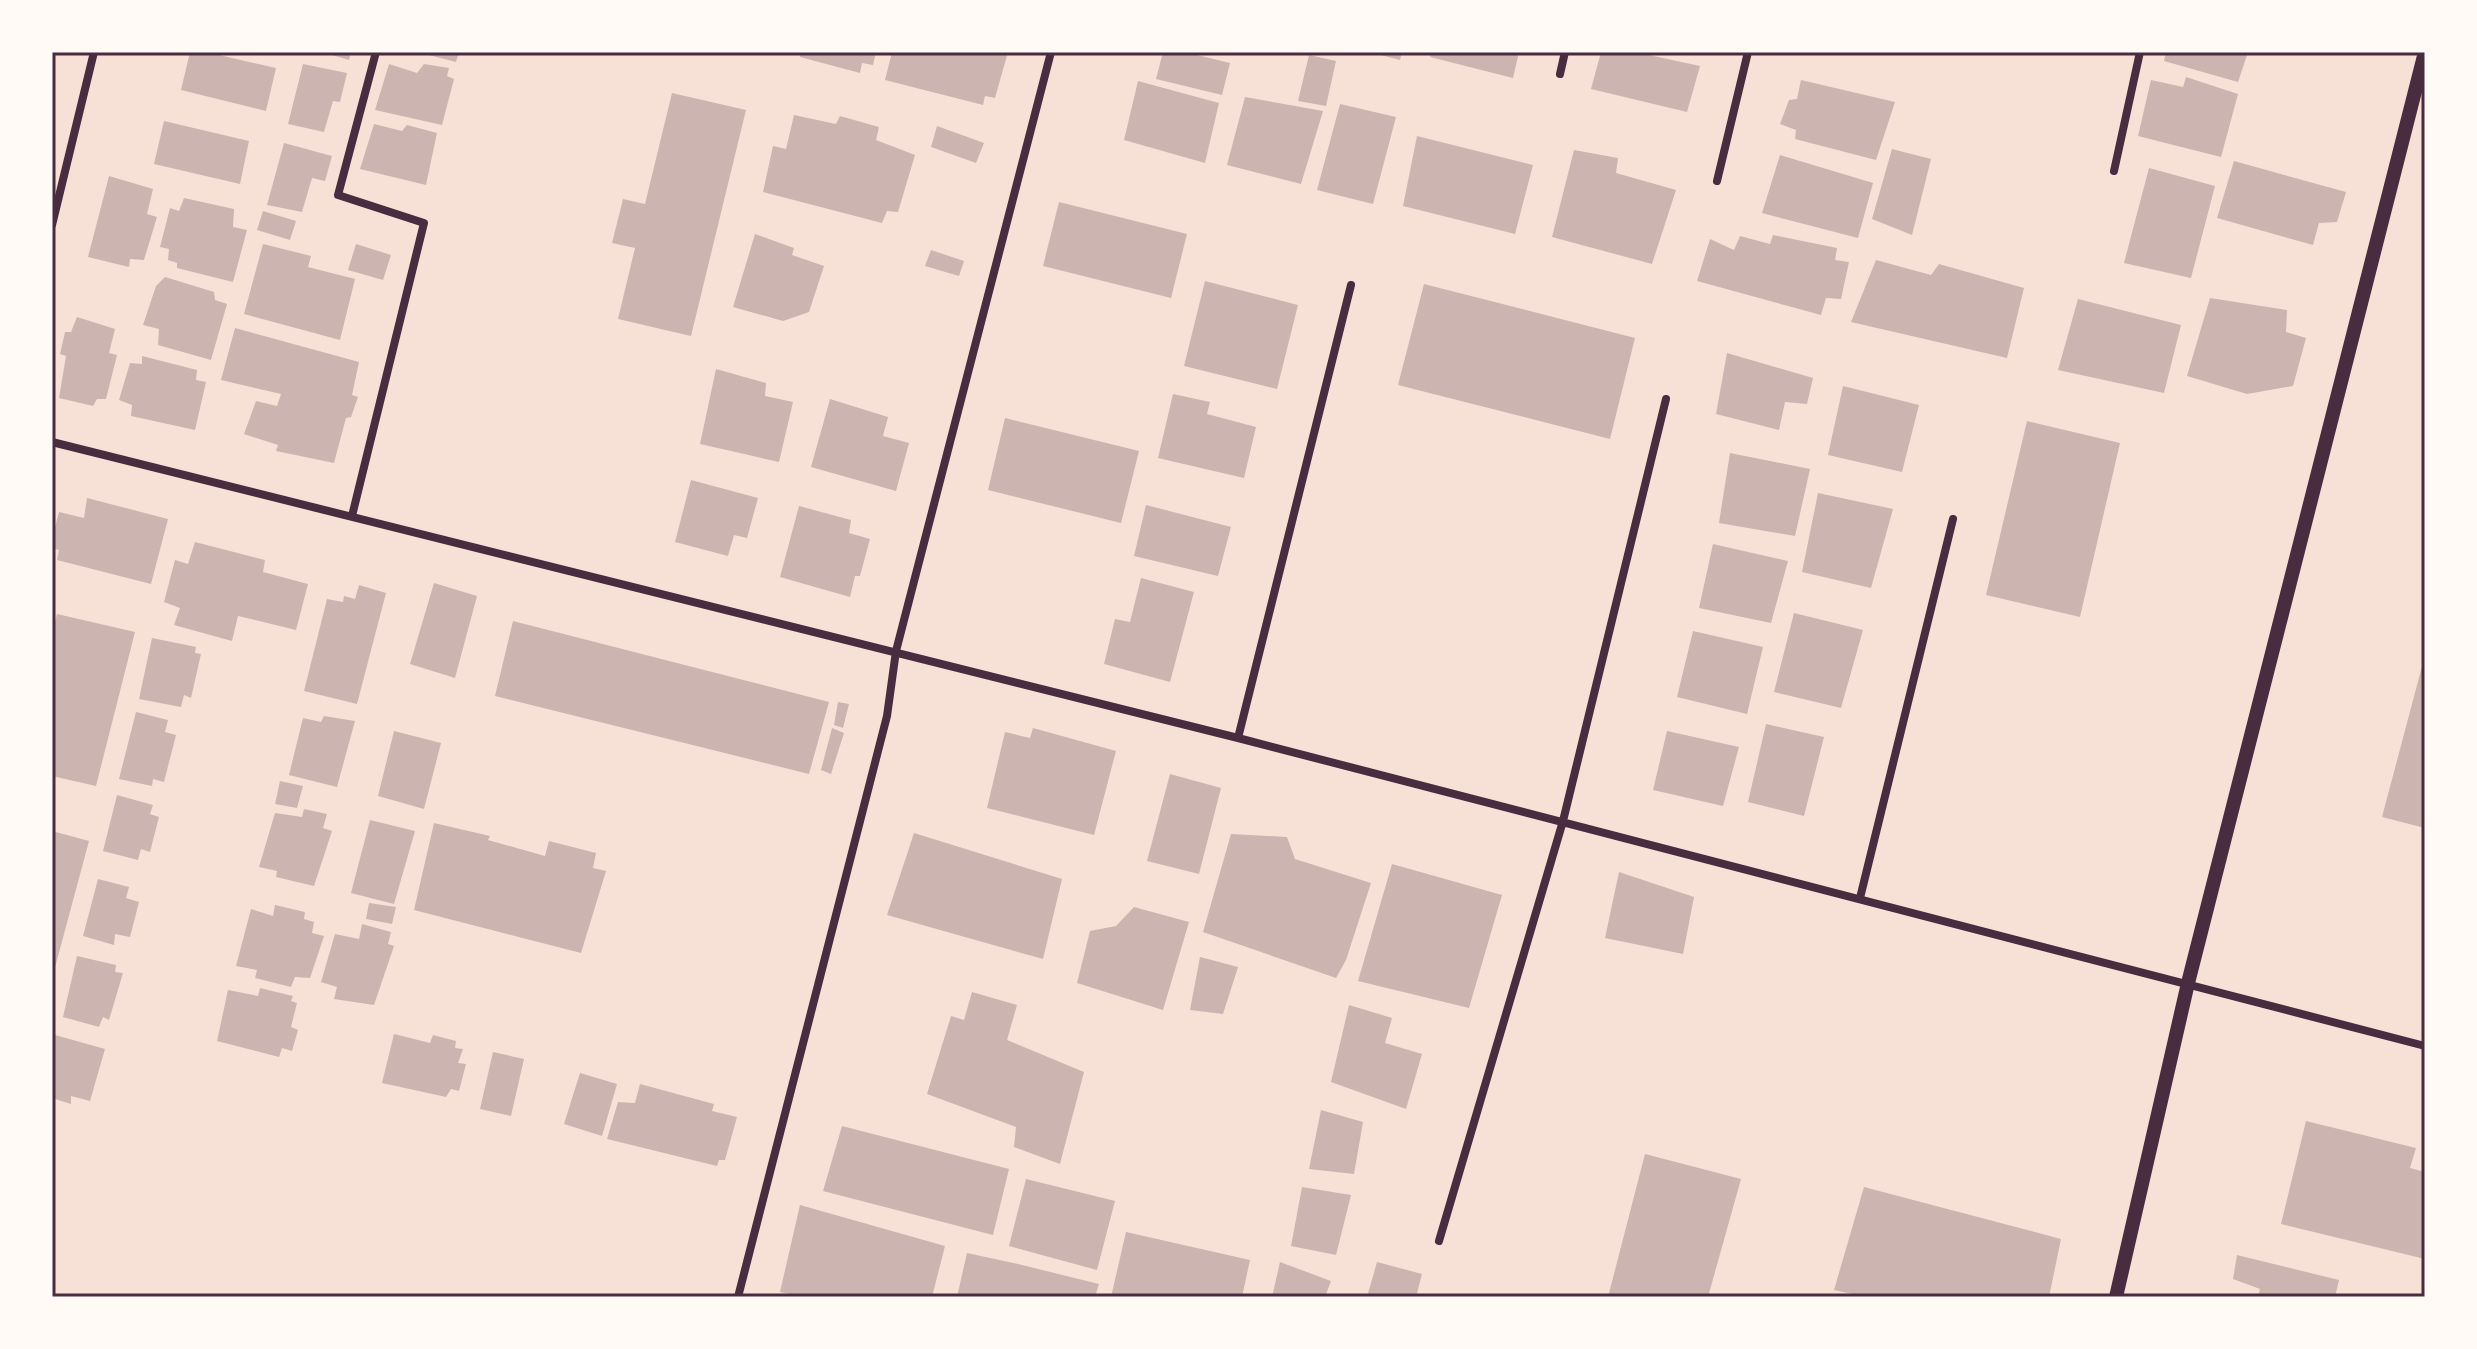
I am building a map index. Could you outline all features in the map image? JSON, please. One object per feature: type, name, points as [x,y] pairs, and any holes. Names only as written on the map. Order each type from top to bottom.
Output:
[{"type":"street","points":[[52,225],[94,52]]},
{"type":"street","points":[[352,516],[424,223],[338,195],[376,52]]},
{"type":"street","points":[[738,1297],[887,716],[896,651],[1051,52]]},
{"type":"street","points":[[1560,74],[1565,52]]},
{"type":"street","points":[[1717,181],[1748,52]]},
{"type":"street","points":[[2114,171],[2140,52]]},
{"type":"street","points":[[2116,1297],[2188,983],[2425,52]]},
{"type":"street","points":[[1238,738],[1351,285]]},
{"type":"street","points":[[1439,1241],[1563,821],[1666,399]]},
{"type":"street","points":[[52,442],[1238,738],[2425,1046]]},
{"type":"street","points":[[1860,898],[1953,519]]},
{"type":"building","points":[[190,52],[206,52],[276,68],[266,111],[181,90]]},
{"type":"building","points":[[322,52],[351,52],[349,60]]},
{"type":"building","points":[[417,52],[459,52],[456,62]]},
{"type":"building","points":[[801,52],[876,52],[873,65],[862,63],[860,73],[800,57]]},
{"type":"building","points":[[892,52],[1008,52],[995,98],[985,96],[983,105],[885,80]]},
{"type":"building","points":[[1163,52],[1185,52],[1230,63],[1222,95],[1156,79]]},
{"type":"building","points":[[1369,52],[1402,52],[1400,60]]},
{"type":"building","points":[[1432,52],[1519,52],[1513,78],[1430,57]]},
{"type":"building","points":[[1601,52],[1635,52],[1700,66],[1687,112],[1591,89]]},
{"type":"building","points":[[2166,52],[2248,52],[2238,82],[2164,61]]},
{"type":"building","points":[[1309,55],[1336,61],[1326,106],[1298,101]]},
{"type":"building","points":[[303,64],[347,73],[340,102],[333,101],[324,132],[288,124]]},
{"type":"building","points":[[389,64],[417,73],[424,64],[449,68],[447,76],[454,79],[442,125],[375,110]]},
{"type":"building","points":[[2186,77],[2238,94],[2221,157],[2138,136],[2151,80],[2183,87]]},
{"type":"building","points":[[1801,80],[1895,102],[1876,160],[1795,139],[1796,130],[1780,124],[1789,100],[1797,99]]},
{"type":"building","points":[[1138,81],[1219,103],[1205,163],[1124,140]]},
{"type":"building","points":[[672,93],[746,110],[691,336],[618,319],[635,248],[612,243],[623,199],[645,204]]},
{"type":"building","points":[[1245,97],[1323,111],[1301,184],[1227,165]]},
{"type":"building","points":[[1340,104],[1396,117],[1373,204],[1317,190]]},
{"type":"building","points":[[794,115],[836,124],[840,116],[879,127],[876,140],[915,155],[898,212],[887,211],[882,223],[763,192],[773,146],[786,149]]},
{"type":"building","points":[[164,121],[249,141],[240,184],[154,164]]},
{"type":"building","points":[[374,124],[402,131],[407,125],[437,133],[426,185],[360,169]]},
{"type":"building","points":[[937,126],[984,143],[976,163],[931,147]]},
{"type":"building","points":[[1417,136],[1533,165],[1515,234],[1403,206]]},
{"type":"building","points":[[284,143],[332,156],[325,181],[312,178],[302,212],[267,205]]},
{"type":"building","points":[[1892,149],[1931,159],[1912,235],[1872,219]]},
{"type":"building","points":[[1574,150],[1618,158],[1616,173],[1676,190],[1652,264],[1552,237]]},
{"type":"building","points":[[1780,155],[1873,183],[1858,238],[1762,213]]},
{"type":"building","points":[[2234,161],[2346,192],[2337,222],[2319,223],[2313,245],[2217,218]]},
{"type":"building","points":[[2149,168],[2215,186],[2191,278],[2124,263]]},
{"type":"building","points":[[109,176],[153,189],[147,214],[157,217],[144,260],[130,259],[129,267],[88,257]]},
{"type":"building","points":[[184,198],[234,209],[233,227],[247,230],[233,282],[177,268],[177,263],[168,260],[169,249],[160,247],[170,208],[179,211]]},
{"type":"building","points":[[1059,202],[1187,234],[1171,298],[1043,266]]},
{"type":"building","points":[[263,211],[296,221],[290,240],[257,230]]},
{"type":"building","points":[[755,234],[794,248],[792,255],[824,266],[809,312],[783,321],[733,307]]},
{"type":"building","points":[[1773,235],[1837,248],[1835,260],[1849,262],[1841,299],[1826,298],[1821,315],[1697,281],[1710,239],[1734,250],[1740,236],[1770,244]]},
{"type":"building","points":[[263,244],[311,256],[308,267],[355,279],[340,340],[244,314]]},
{"type":"building","points":[[356,244],[391,255],[383,280],[348,270]]},
{"type":"building","points":[[931,250],[964,261],[959,276],[925,266]]},
{"type":"building","points":[[1876,260],[1931,275],[1939,264],[2024,288],[2007,358],[1851,322]]},
{"type":"building","points":[[165,277],[214,292],[215,300],[227,304],[211,360],[158,345],[159,329],[143,325],[156,286]]},
{"type":"building","points":[[1205,281],[1298,305],[1277,389],[1184,366]]},
{"type":"building","points":[[1424,284],[1635,338],[1610,439],[1398,385]]},
{"type":"building","points":[[2210,298],[2287,310],[2286,332],[2306,338],[2293,386],[2247,394],[2187,376]]},
{"type":"building","points":[[2078,299],[2181,325],[2164,393],[2058,370]]},
{"type":"building","points":[[77,317],[115,329],[109,353],[117,355],[106,399],[97,399],[93,406],[59,398],[66,356],[60,354],[65,332],[71,332]]},
{"type":"building","points":[[235,328],[359,362],[352,395],[358,397],[351,417],[346,418],[334,463],[276,451],[278,445],[244,434],[256,401],[277,406],[281,394],[221,380]]},
{"type":"building","points":[[1727,353],[1813,378],[1807,404],[1785,402],[1779,430],[1716,414]]},
{"type":"building","points":[[142,356],[197,370],[196,380],[206,382],[195,430],[131,416],[132,405],[119,400],[130,363],[142,364]]},
{"type":"building","points":[[716,369],[766,383],[765,396],[793,402],[779,462],[700,444]]},
{"type":"building","points":[[1843,386],[1919,405],[1902,472],[1828,455]]},
{"type":"building","points":[[1173,394],[1210,402],[1207,414],[1256,427],[1244,478],[1158,458]]},
{"type":"building","points":[[830,399],[888,417],[883,436],[909,443],[896,491],[811,467]]},
{"type":"building","points":[[1005,418],[1139,451],[1121,523],[988,490]]},
{"type":"building","points":[[2027,421],[2120,443],[2080,617],[1986,595]]},
{"type":"building","points":[[1730,453],[1810,469],[1795,536],[1719,523]]},
{"type":"building","points":[[691,480],[758,498],[747,538],[734,535],[728,556],[675,542]]},
{"type":"building","points":[[1818,493],[1893,509],[1871,588],[1802,572]]},
{"type":"building","points":[[87,498],[168,519],[151,584],[57,560],[59,550],[52,548],[52,539],[59,512],[84,518]]},
{"type":"building","points":[[1146,505],[1231,527],[1218,576],[1134,556]]},
{"type":"building","points":[[799,506],[851,520],[849,533],[870,539],[860,576],[855,576],[850,597],[780,577]]},
{"type":"building","points":[[195,542],[265,560],[263,572],[308,584],[296,630],[238,616],[232,641],[174,625],[180,608],[164,602],[175,560],[188,564]]},
{"type":"building","points":[[1713,544],[1788,561],[1771,623],[1699,608]]},
{"type":"building","points":[[1141,578],[1194,592],[1170,682],[1104,664],[1115,619],[1130,622]]},
{"type":"building","points":[[434,583],[477,596],[455,678],[410,664]]},
{"type":"building","points":[[359,585],[386,593],[357,704],[304,691],[327,599],[343,602],[344,596],[355,599]]},
{"type":"building","points":[[1794,613],[1863,630],[1841,708],[1774,692]]},
{"type":"building","points":[[57,614],[135,632],[96,786],[52,776],[52,633]]},
{"type":"building","points":[[513,621],[829,702],[809,774],[495,696]]},
{"type":"building","points":[[1693,631],[1763,647],[1747,714],[1677,697]]},
{"type":"building","points":[[152,638],[196,647],[195,653],[201,654],[191,698],[184,695],[181,707],[139,699]]},
{"type":"building","points":[[2425,655],[2425,828],[2382,817]]},
{"type":"building","points":[[838,702],[849,704],[843,728],[834,725]]},
{"type":"building","points":[[136,712],[168,720],[165,732],[176,735],[164,782],[153,779],[152,786],[119,779]]},
{"type":"building","points":[[324,716],[355,721],[337,787],[289,775],[303,718],[321,722]]},
{"type":"building","points":[[1766,724],[1824,737],[1804,816],[1748,802]]},
{"type":"building","points":[[832,728],[844,733],[831,774],[821,770]]},
{"type":"building","points":[[1033,728],[1116,751],[1094,835],[987,808],[1005,732],[1030,738]]},
{"type":"building","points":[[394,731],[441,743],[424,809],[378,796]]},
{"type":"building","points":[[1667,731],[1739,747],[1723,806],[1653,790]]},
{"type":"building","points":[[1170,774],[1221,788],[1199,874],[1147,861]]},
{"type":"building","points":[[280,781],[303,786],[297,808],[275,804]]},
{"type":"building","points":[[117,795],[153,805],[150,814],[159,817],[150,852],[141,849],[138,860],[103,851]]},
{"type":"building","points":[[304,809],[327,814],[323,828],[332,831],[314,886],[276,877],[277,871],[259,867],[275,813],[302,817]]},
{"type":"building","points":[[370,820],[415,831],[394,904],[351,893]]},
{"type":"building","points":[[434,823],[490,836],[488,840],[545,856],[549,841],[596,853],[593,868],[606,871],[581,953],[414,910]]},
{"type":"building","points":[[52,831],[89,841],[53,975],[52,975]]},
{"type":"building","points":[[914,833],[1062,879],[1043,959],[887,915]]},
{"type":"building","points":[[1231,834],[1287,837],[1295,859],[1371,883],[1346,960],[1336,978],[1203,932]]},
{"type":"building","points":[[1392,864],[1502,895],[1469,1008],[1358,981]]},
{"type":"building","points":[[1619,872],[1694,897],[1683,954],[1605,938]]},
{"type":"building","points":[[98,879],[129,887],[126,898],[139,902],[130,937],[115,934],[114,945],[83,936]]},
{"type":"building","points":[[369,903],[396,907],[392,924],[366,919]]},
{"type":"building","points":[[275,905],[305,912],[304,919],[314,922],[312,933],[324,936],[310,978],[295,977],[291,987],[255,978],[257,970],[236,966],[251,909],[273,916]]},
{"type":"building","points":[[1134,907],[1189,922],[1163,1010],[1077,983],[1090,931],[1116,926]]},
{"type":"building","points":[[362,924],[391,932],[388,944],[394,946],[374,1005],[334,999],[337,987],[321,982],[335,934],[359,939]]},
{"type":"building","points":[[77,956],[116,965],[115,972],[123,973],[109,1020],[103,1017],[99,1027],[63,1017]]},
{"type":"building","points":[[1200,957],[1238,967],[1223,1014],[1190,1010]]},
{"type":"building","points":[[260,988],[293,996],[291,1001],[297,1003],[291,1027],[298,1030],[292,1051],[282,1048],[279,1057],[217,1041],[228,990],[258,996]]},
{"type":"building","points":[[972,992],[1017,1005],[1007,1040],[1084,1072],[1060,1164],[1014,1147],[1016,1127],[927,1094],[951,1016],[964,1020]]},
{"type":"building","points":[[1349,1005],[1392,1018],[1385,1043],[1422,1054],[1406,1109],[1331,1082]]},
{"type":"building","points":[[394,1034],[430,1043],[433,1035],[456,1041],[455,1048],[463,1049],[458,1063],[466,1064],[459,1091],[451,1089],[446,1097],[382,1083]]},
{"type":"building","points":[[55,1035],[105,1049],[90,1101],[71,1096],[71,1104],[52,1098]]},
{"type":"building","points":[[493,1052],[524,1059],[511,1116],[480,1109]]},
{"type":"building","points":[[580,1073],[617,1084],[602,1136],[564,1124]]},
{"type":"building","points":[[640,1084],[714,1104],[712,1111],[737,1117],[725,1160],[719,1160],[717,1166],[607,1139],[618,1102],[635,1103]]},
{"type":"building","points":[[1321,1110],[1363,1122],[1354,1174],[1309,1169]]},
{"type":"building","points":[[2306,1121],[2416,1148],[2410,1168],[2425,1172],[2425,1259],[2281,1224]]},
{"type":"building","points":[[842,1126],[1009,1169],[993,1235],[823,1191]]},
{"type":"building","points":[[1645,1154],[1741,1179],[1708,1297],[1608,1297]]},
{"type":"building","points":[[1026,1179],[1115,1201],[1097,1270],[1009,1246]]},
{"type":"building","points":[[1302,1187],[1351,1195],[1336,1255],[1291,1246]]},
{"type":"building","points":[[1864,1187],[2061,1239],[2049,1297],[1866,1297],[1834,1290]]},
{"type":"building","points":[[800,1205],[945,1246],[932,1297],[804,1297],[780,1292]]},
{"type":"building","points":[[1126,1232],[1250,1260],[1242,1297],[1111,1297]]},
{"type":"building","points":[[967,1253],[1099,1284],[1095,1297],[957,1297]]},
{"type":"building","points":[[2237,1255],[2339,1280],[2335,1297],[2258,1297],[2260,1289],[2233,1279]]},
{"type":"building","points":[[1280,1262],[1331,1281],[1325,1297],[1272,1297]]},
{"type":"building","points":[[1377,1262],[1422,1274],[1416,1297],[1367,1297]]}]
